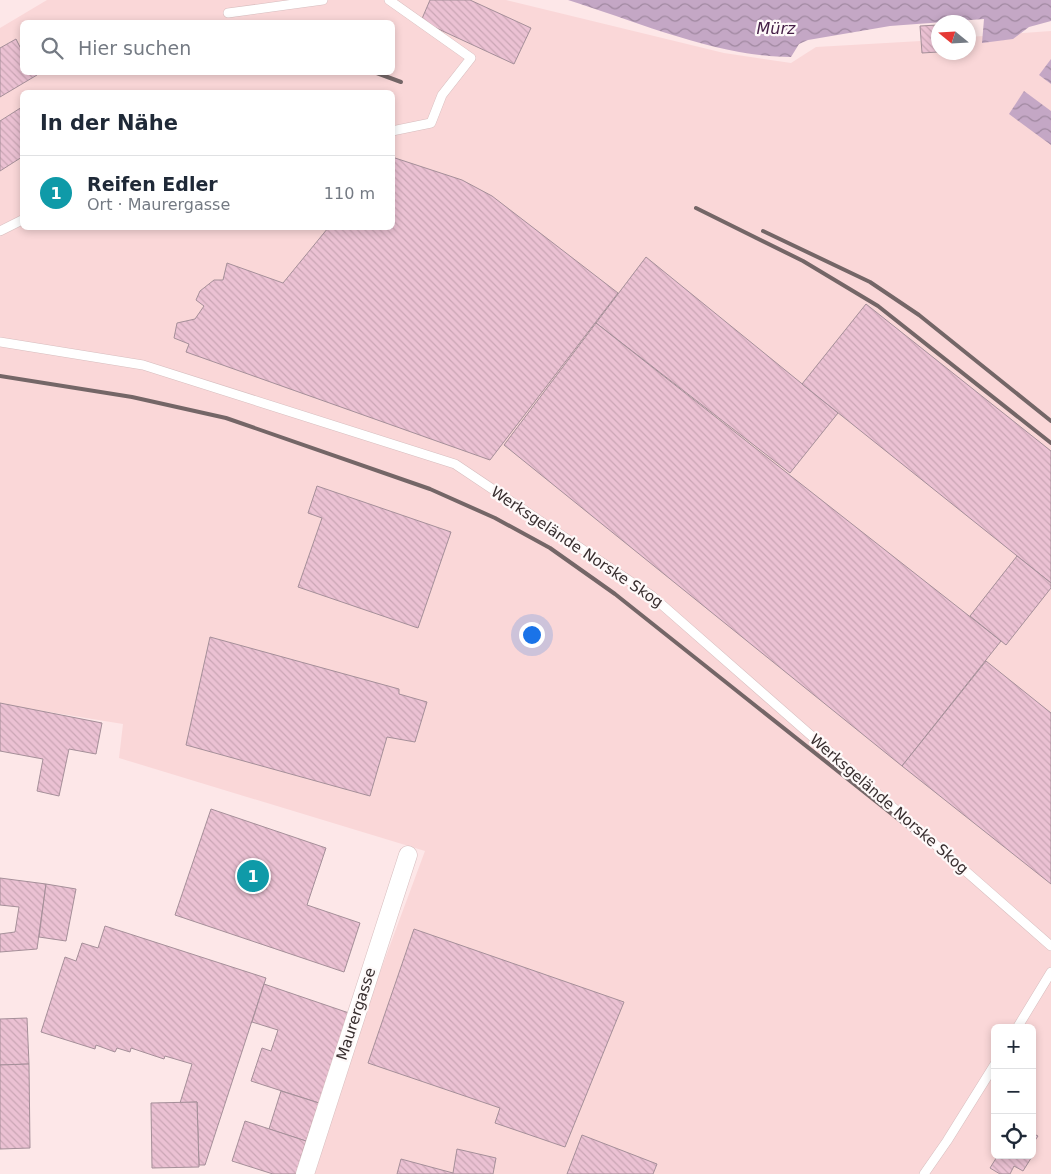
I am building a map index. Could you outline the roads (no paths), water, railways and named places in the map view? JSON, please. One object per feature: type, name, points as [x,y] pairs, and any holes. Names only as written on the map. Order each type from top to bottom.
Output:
[{"type":"street","name":"Maurergasse","points":[[305,1174],[408,855]]},
{"type":"lane","points":[[228,13],[323,0]]},
{"type":"lane","points":[[389,0],[471,58],[442,95],[431,122],[395,130]]},
{"type":"lane","points":[[0,231],[20,221]]},
{"type":"lane","name":"Werksgelände Norske Skog","points":[[0,342],[143,365],[455,464],[652,596],[1051,946]]},
{"type":"lane","points":[[1019,1024],[1051,972]]},
{"type":"lane","points":[[924,1174],[948,1141],[992,1069]]},
{"type":"water","name":"Mürz","points":[[568,0],[1051,0],[1051,21],[1029,27],[1013,39],[982,43],[984,19],[976,20],[976,15],[931,15],[931,23],[890,26],[808,40],[799,44],[791,57],[735,51],[707,45]]},
{"type":"water","points":[[1051,59],[1051,84],[1039,75]]},
{"type":"water","points":[[1024,91],[1051,111],[1051,145],[1009,114]]},
{"type":"railway","points":[[382,75],[401,82]]},
{"type":"railway","points":[[696,208],[803,261],[878,306],[1051,443]]},
{"type":"railway","points":[[763,231],[870,282],[919,315],[1051,421]]},
{"type":"railway","points":[[0,376],[132,397],[226,418],[430,489],[495,518],[550,548],[615,594],[927,842]]},
{"type":"place","name":"Reifen Edler","points":[[253,876]]}]
